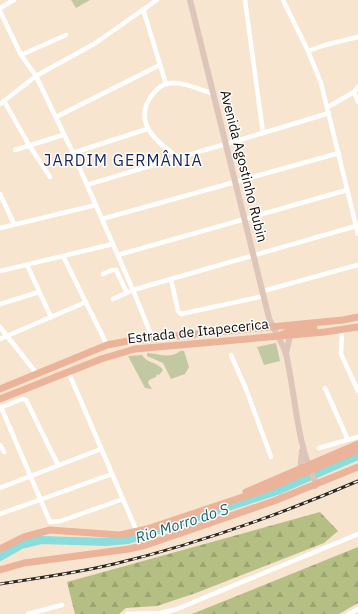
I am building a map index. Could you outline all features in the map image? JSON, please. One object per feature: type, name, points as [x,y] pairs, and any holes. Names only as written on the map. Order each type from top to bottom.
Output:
[{"type":"main road","name":"Avenida Agostinho Rubin","points":[[190,0],[237,182],[269,318],[279,336],[286,355]]},
{"type":"main road","name":"Estrada de Itapecerica","points":[[0,389],[107,345],[152,337],[333,321],[358,317]]},
{"type":"main road","points":[[279,336],[287,331],[315,327],[333,321]]},
{"type":"main road","points":[[218,340],[237,335],[264,333],[274,326]]},
{"type":"main road","name":"Estrada de Itapecerica","points":[[0,399],[68,371],[135,349],[196,344],[218,340],[290,336],[358,327]]},
{"type":"main road","points":[[290,336],[286,355],[302,446],[312,475]]},
{"type":"main road","points":[[312,475],[358,444]]},
{"type":"main road","points":[[299,476],[302,446]]},
{"type":"main road","points":[[0,570],[24,563],[129,549],[146,545],[312,475],[358,450]]},
{"type":"main road","points":[[0,549],[24,537],[50,530],[78,531],[104,535],[137,532],[264,490],[299,476],[358,467]]},
{"type":"main road","points":[[301,468],[312,475]]},
{"type":"main road","points":[[228,501],[301,468]]},
{"type":"street","points":[[0,8],[14,0]]},
{"type":"street","points":[[50,177],[2,103],[36,76],[94,44],[157,0]]},
{"type":"street","points":[[245,0],[264,133]]},
{"type":"street","points":[[283,0],[308,51],[321,83],[347,190],[355,213],[358,234]]},
{"type":"street","points":[[143,9],[166,84]]},
{"type":"street","points":[[0,11],[8,29],[36,76],[73,152],[152,337]]},
{"type":"street","points":[[22,54],[66,35]]},
{"type":"street","points":[[308,51],[358,37]]},
{"type":"street","points":[[56,117],[160,65]]},
{"type":"street","points":[[178,157],[157,140],[147,129],[145,115],[147,104],[154,93],[166,84],[181,84],[214,94]]},
{"type":"street","points":[[328,107],[354,92],[358,87]]},
{"type":"street","points":[[354,92],[358,102]]},
{"type":"street","points":[[87,185],[178,157],[227,145],[329,113]]},
{"type":"street","points":[[73,152],[147,129]]},
{"type":"street","points":[[14,150],[64,135]]},
{"type":"street","points":[[102,219],[339,153]]},
{"type":"street","points":[[118,255],[347,190]]},
{"type":"street","points":[[0,194],[14,224]]},
{"type":"street","points":[[0,228],[96,205]]},
{"type":"street","points":[[113,300],[133,290],[356,226]]},
{"type":"street","points":[[0,271],[113,244]]},
{"type":"street","points":[[64,256],[107,345]]},
{"type":"street","points":[[27,265],[51,317]]},
{"type":"street","points":[[171,279],[178,311],[181,314],[263,294],[358,265]]},
{"type":"street","points":[[103,274],[116,270],[128,293]]},
{"type":"street","points":[[0,304],[39,292]]},
{"type":"street","points":[[0,339],[86,302]]},
{"type":"street","points":[[0,327],[37,374]]},
{"type":"street","points":[[342,330],[341,354],[358,391]]},
{"type":"street","points":[[230,355],[246,389],[271,457]]},
{"type":"street","points":[[68,371],[137,532]]},
{"type":"street","points":[[325,388],[348,440]]},
{"type":"street","points":[[58,465],[26,400],[22,399],[1,407],[32,475],[47,519],[52,523],[123,499]]},
{"type":"street","points":[[319,448],[358,437]]},
{"type":"street","points":[[0,444],[4,452]]},
{"type":"street","points":[[0,488],[102,449]]},
{"type":"street","points":[[0,514],[112,474]]},
{"type":"street","points":[[127,614],[161,613],[176,609],[358,534]]},
{"type":"street","points":[[28,614],[62,605]]},
{"type":"street","points":[[350,614],[358,609]]},
{"type":"green space","points":[[71,0],[90,0],[76,8]]},
{"type":"green space","points":[[276,343],[280,361],[264,365],[257,347]]},
{"type":"green space","points":[[180,351],[184,351],[189,367],[185,374],[171,379],[163,363],[147,356],[147,353],[168,356],[176,354]]},
{"type":"green space","points":[[142,355],[146,360],[158,365],[163,370],[159,375],[157,374],[156,377],[149,380],[148,383],[152,389],[145,388],[128,356]]},
{"type":"green space","points":[[320,512],[338,531],[324,543],[196,593],[157,606],[126,608],[119,614],[75,614],[67,582]]},
{"type":"green space","points":[[358,547],[358,603],[339,614],[192,614]]},
{"type":"waterway","name":"Rio Morro do S","points":[[0,557],[21,545],[41,540],[106,542],[128,540],[277,491],[358,456]]},
{"type":"railway","points":[[0,584],[100,567],[145,556],[238,528],[298,506],[358,481]]},
{"type":"district","name":"JARDIM GERMÂNIA","points":[[123,160]]}]
